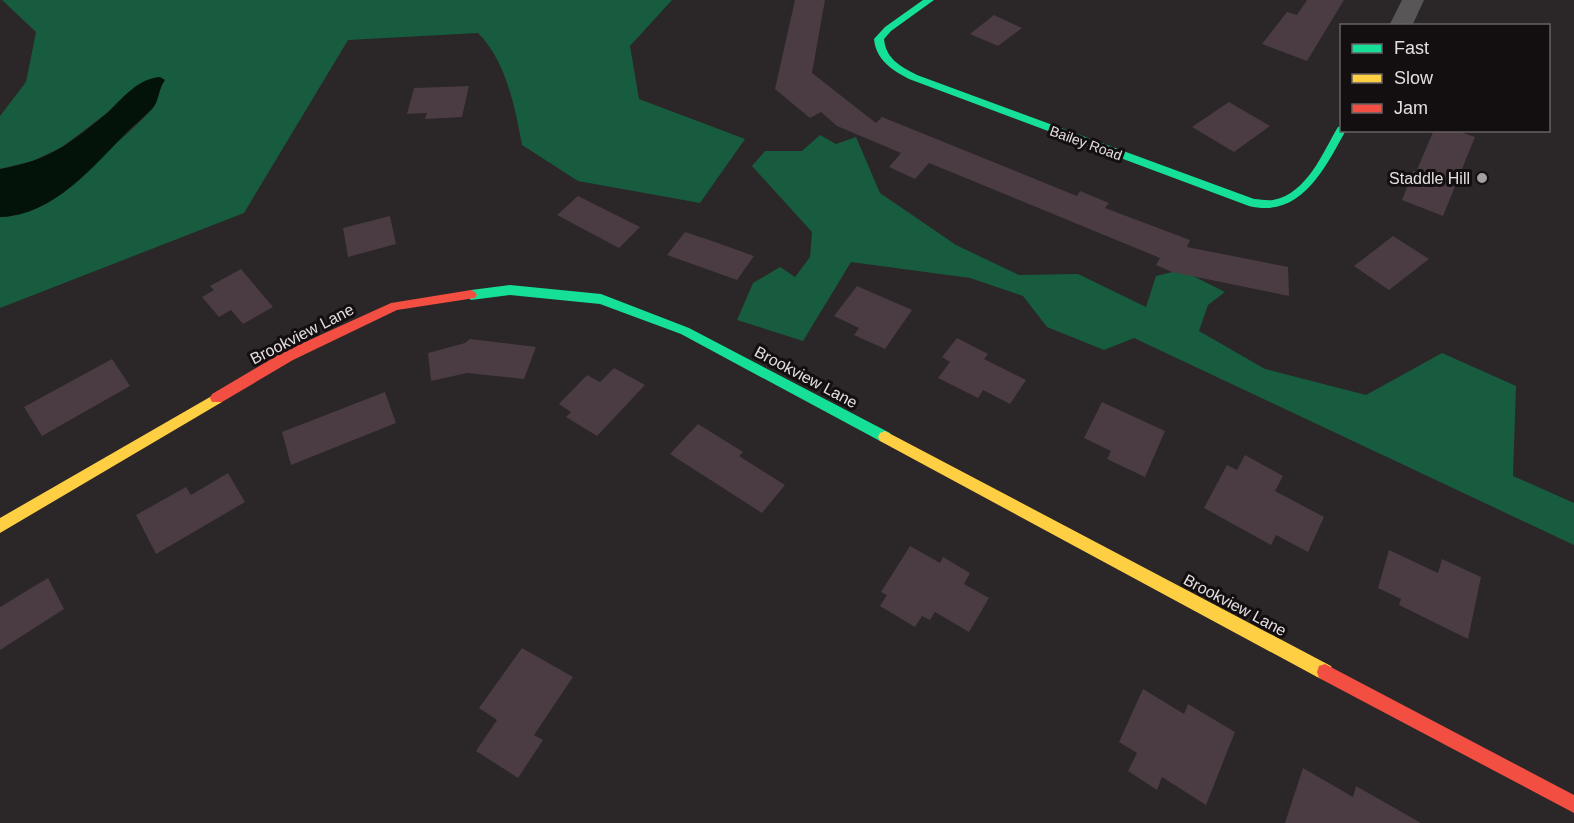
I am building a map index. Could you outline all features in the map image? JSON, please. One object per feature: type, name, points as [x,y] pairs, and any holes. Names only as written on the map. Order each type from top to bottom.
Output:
[{"type":"street","name":"Bailey Road","points":[[929,0],[888,29],[879,39],[879,50],[884,58],[895,67],[954,93],[1253,203],[1277,203],[1298,195],[1310,184],[1340,131]]},
{"type":"street","points":[[1401,24],[1413,0]]},
{"type":"street","name":"Brookview Lane","points":[[0,526],[288,356],[395,306],[510,290],[601,298],[685,331],[1574,804]]},
{"type":"green space","points":[[2,0],[672,0],[630,46],[639,99],[745,139],[700,203],[578,181],[522,145],[508,85],[496,57],[478,33],[348,40],[244,213],[0,308],[0,217],[8,217],[46,193],[119,141],[154,106],[165,80],[136,86],[107,113],[62,147],[33,161],[0,169],[0,116],[26,82],[36,32]]},
{"type":"green space","points":[[820,135],[836,144],[856,137],[880,193],[956,245],[1019,275],[1078,274],[1146,307],[1156,276],[1181,270],[1225,292],[1208,305],[1199,331],[1265,369],[1366,395],[1442,353],[1516,386],[1513,476],[1574,503],[1574,545],[1134,338],[1104,350],[1047,327],[1023,296],[970,278],[851,262],[803,341],[737,320],[753,283],[780,267],[795,277],[810,257],[812,232],[752,166],[765,151],[802,151]]},
{"type":"shaded area","points":[[160,77],[165,80],[154,106],[71,187],[38,208],[0,217],[0,169],[32,161],[55,151],[91,127],[137,85]]},
{"type":"building","points":[[795,0],[825,0],[812,73],[876,123],[882,117],[1077,196],[1080,191],[1109,203],[1105,208],[1190,240],[1187,247],[1288,267],[1289,296],[1172,272],[1156,265],[1160,258],[929,163],[915,179],[889,167],[901,153],[837,126],[821,112],[810,118],[775,89]]},
{"type":"building","points":[[1307,0],[1344,0],[1307,61],[1262,44],[1287,12],[1297,15]]},
{"type":"building","points":[[994,15],[1022,28],[998,46],[970,34]]},
{"type":"building","points":[[469,86],[462,117],[425,119],[427,113],[407,114],[414,88]]},
{"type":"building","points":[[1229,102],[1270,126],[1234,152],[1192,127]]},
{"type":"building","points":[[1433,132],[1461,132],[1475,137],[1443,216],[1402,200],[1413,171],[1416,172]]},
{"type":"building","points":[[578,196],[640,227],[619,248],[557,215]]},
{"type":"building","points":[[390,216],[396,244],[348,257],[343,228]]},
{"type":"building","points":[[685,232],[754,256],[737,280],[667,255]]},
{"type":"building","points":[[1393,236],[1429,259],[1389,290],[1354,266]]},
{"type":"building","points":[[241,269],[273,307],[243,324],[231,310],[219,317],[202,297],[214,290],[210,286]]},
{"type":"building","points":[[857,286],[912,310],[885,349],[854,335],[859,328],[834,316]]},
{"type":"building","points":[[957,338],[988,354],[984,359],[1026,380],[1010,404],[983,390],[978,398],[938,378],[950,362],[942,357]]},
{"type":"building","points":[[470,339],[536,347],[524,379],[467,373],[431,381],[428,353],[465,343]]},
{"type":"building","points":[[112,359],[130,386],[42,436],[24,407]]},
{"type":"building","points":[[614,368],[645,385],[597,436],[566,417],[571,412],[559,404],[587,375],[600,382]]},
{"type":"building","points":[[385,392],[396,423],[291,465],[282,432]]},
{"type":"building","points":[[1102,402],[1165,431],[1145,477],[1107,459],[1111,451],[1084,438]]},
{"type":"building","points":[[698,424],[743,452],[739,456],[785,485],[762,513],[670,454]]},
{"type":"building","points":[[1245,455],[1283,476],[1275,491],[1324,517],[1308,552],[1276,535],[1271,545],[1204,508],[1227,465],[1237,470]]},
{"type":"building","points":[[228,473],[245,502],[156,554],[136,515],[186,487],[191,495]]},
{"type":"building","points":[[910,546],[940,563],[943,557],[970,573],[964,584],[989,598],[969,632],[935,612],[930,620],[922,616],[915,627],[880,606],[887,595],[881,592]]},
{"type":"building","points":[[1389,550],[1438,573],[1442,559],[1481,577],[1468,639],[1399,605],[1401,599],[1378,588]]},
{"type":"building","points":[[48,578],[64,609],[0,650],[0,607]]},
{"type":"building","points":[[522,648],[573,677],[534,735],[543,740],[518,778],[476,751],[497,720],[479,708]]},
{"type":"building","points":[[1143,689],[1184,714],[1188,704],[1235,732],[1206,805],[1162,777],[1157,790],[1128,771],[1137,753],[1119,742]]},
{"type":"building","points":[[1303,768],[1353,797],[1356,786],[1421,823],[1285,823]]},
{"type":"traffic: fast","points":[[929,0],[888,29],[879,39],[885,58],[901,70],[913,77],[1253,203],[1277,203],[1299,192],[1316,173],[1340,132]]},
{"type":"traffic: fast","points":[[471,295],[510,290],[601,299],[685,331],[885,437]]},
{"type":"traffic: slow","points":[[0,526],[217,398]]},
{"type":"traffic: slow","points":[[885,437],[1325,672]]},
{"type":"traffic: jam","points":[[217,398],[288,356],[395,306],[471,295]]},
{"type":"traffic: jam","points":[[1325,672],[1574,804]]},
{"type":"place","name":"Staddle Hill","points":[[1482,178]]}]
